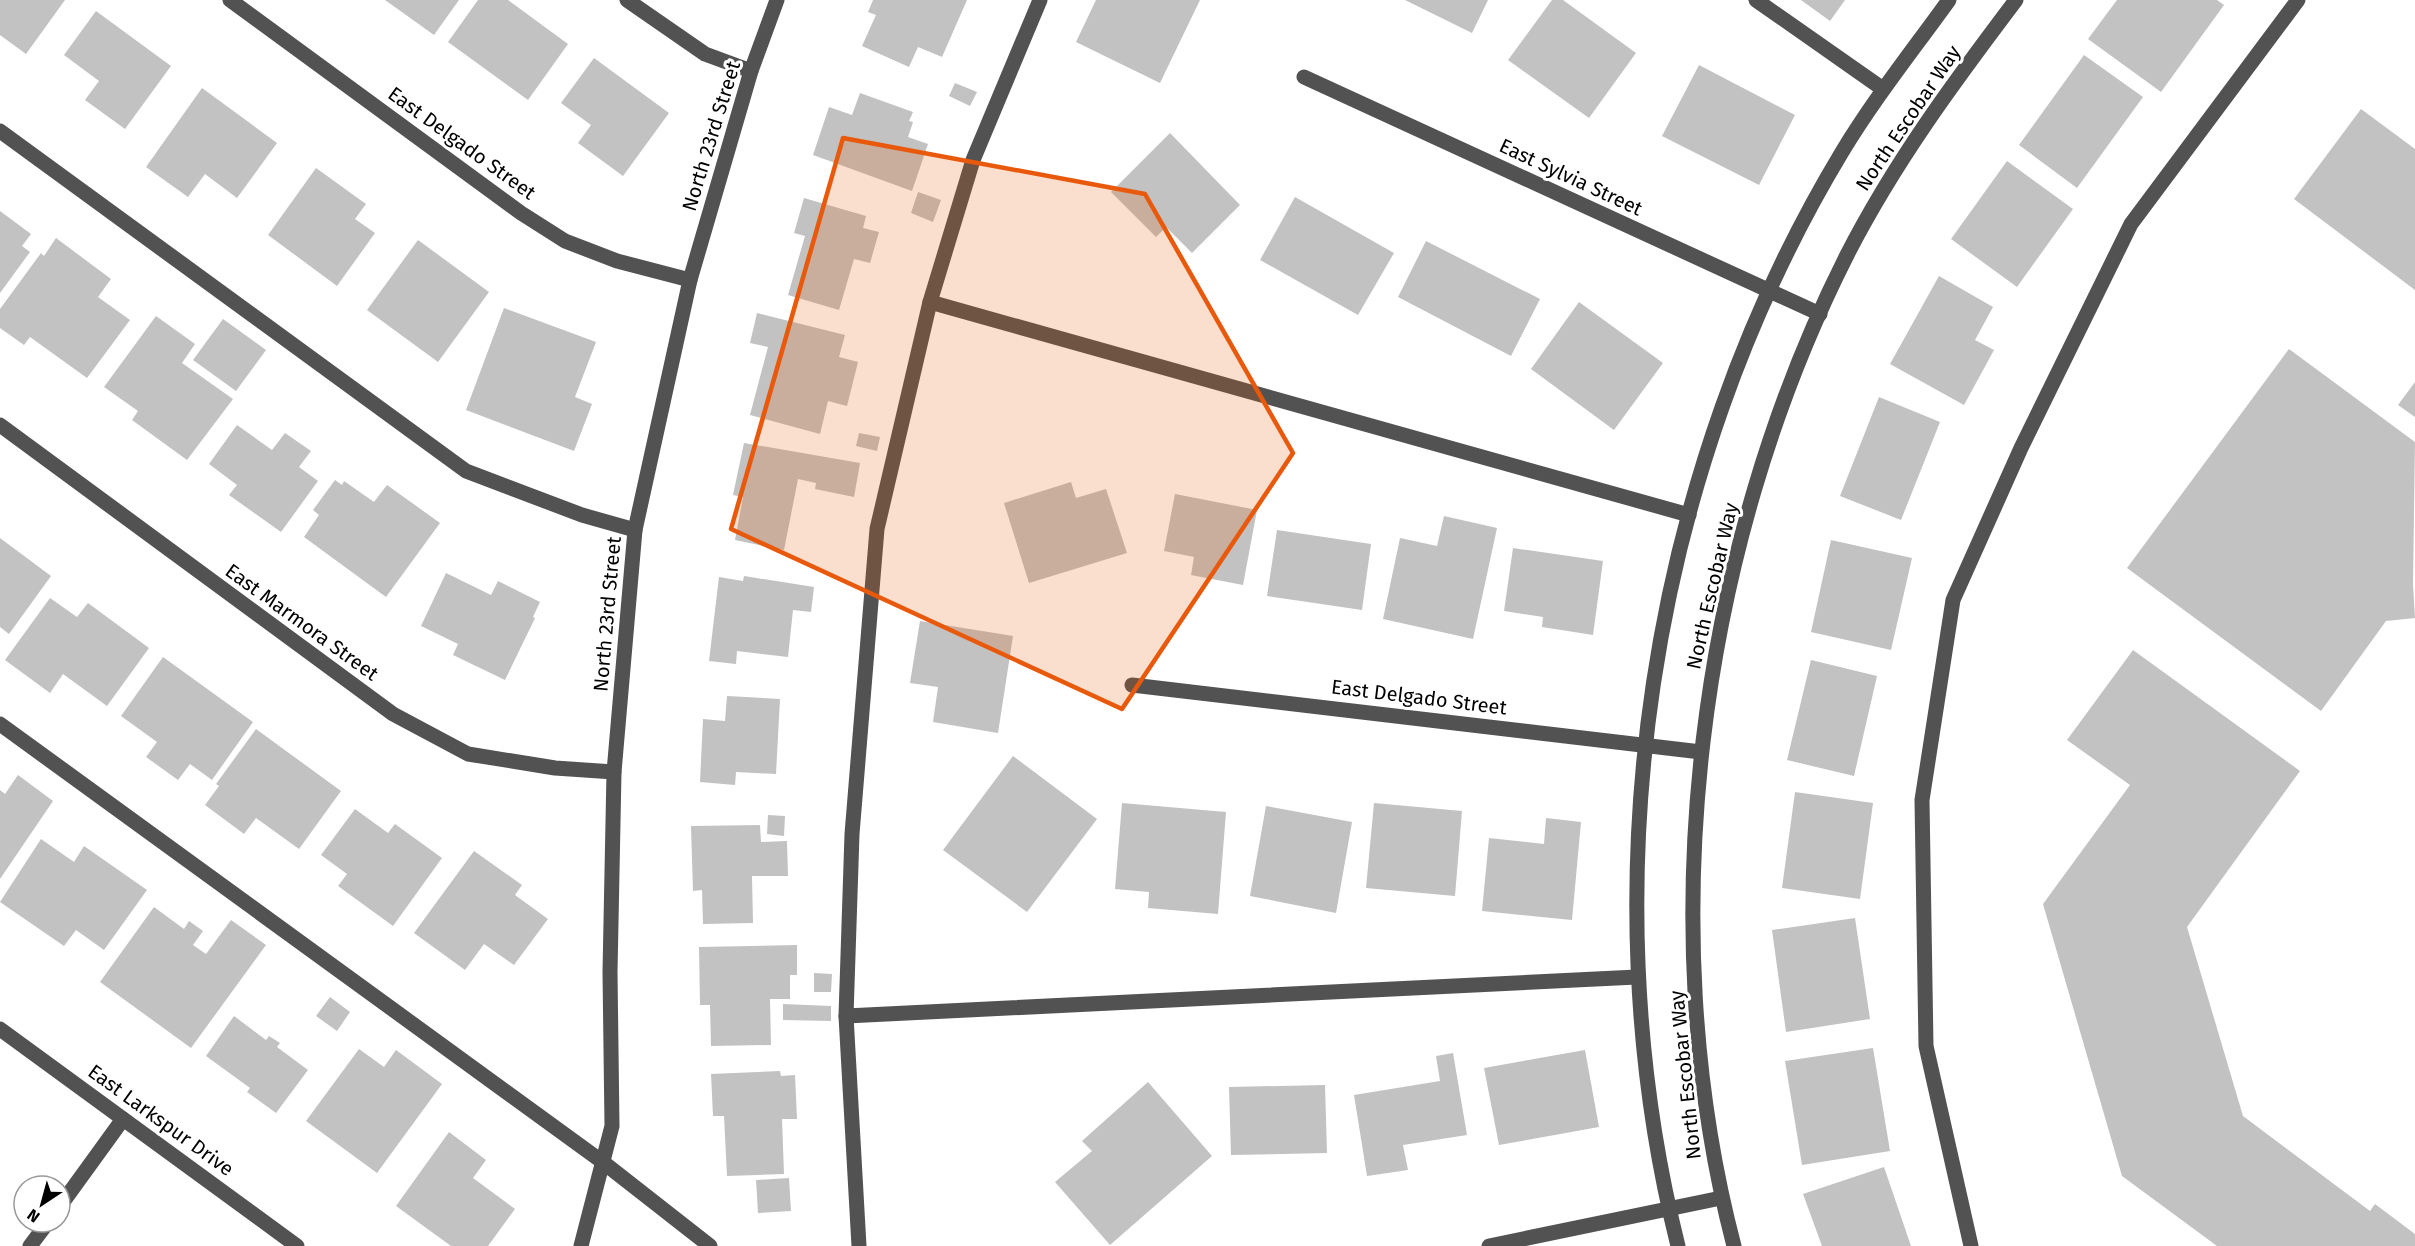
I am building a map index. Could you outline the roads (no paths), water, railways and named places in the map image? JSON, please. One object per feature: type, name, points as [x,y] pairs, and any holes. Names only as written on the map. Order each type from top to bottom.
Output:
[{"type":"street","name":"East Delgado Street","points":[[230,0],[521,213],[565,241],[617,261],[690,280]]},
{"type":"street","points":[[627,0],[705,54],[751,71]]},
{"type":"street","name":"North 23rd Street","points":[[581,1246],[612,1126],[610,972],[614,772],[635,530],[690,280],[751,71],[777,0]]},
{"type":"street","points":[[859,1246],[846,1016],[852,834],[877,529],[930,302],[973,160],[1040,0]]},
{"type":"street","points":[[1756,0],[1883,89]]},
{"type":"street","name":"North Escobar Way","points":[[1678,1246],[1669,1209],[1648,1075],[1637,977],[1638,867],[1645,745],[1661,638],[1689,515],[1710,439],[1740,361],[1771,292],[1820,192],[1883,89],[1949,0]]},
{"type":"street","name":"North Escobar Way","points":[[1734,1246],[1721,1198],[1705,1086],[1694,952],[1693,857],[1701,752],[1726,605],[1778,413],[1847,256],[1910,145],[2016,0]]},
{"type":"street","points":[[1971,1246],[1926,1046],[1922,800],[1953,600],[2021,448],[2131,224],[2298,0]]},
{"type":"street","name":"East Sylvia Street","points":[[1304,77],[1820,314]]},
{"type":"street","points":[[0,130],[466,471],[582,515],[635,530]]},
{"type":"street","points":[[930,302],[1689,515]]},
{"type":"street","name":"East Marmora Street","points":[[0,425],[393,714],[468,754],[555,768],[614,772]]},
{"type":"street","name":"East Delgado Street","points":[[1132,685],[1701,752]]},
{"type":"street","points":[[0,724],[604,1163],[710,1246]]},
{"type":"street","points":[[846,1016],[1637,977]]},
{"type":"street","name":"East Larkspur Drive","points":[[0,1029],[297,1246]]},
{"type":"street","points":[[72,1189],[123,1119]]},
{"type":"street","points":[[1489,1246],[1721,1198]]}]
